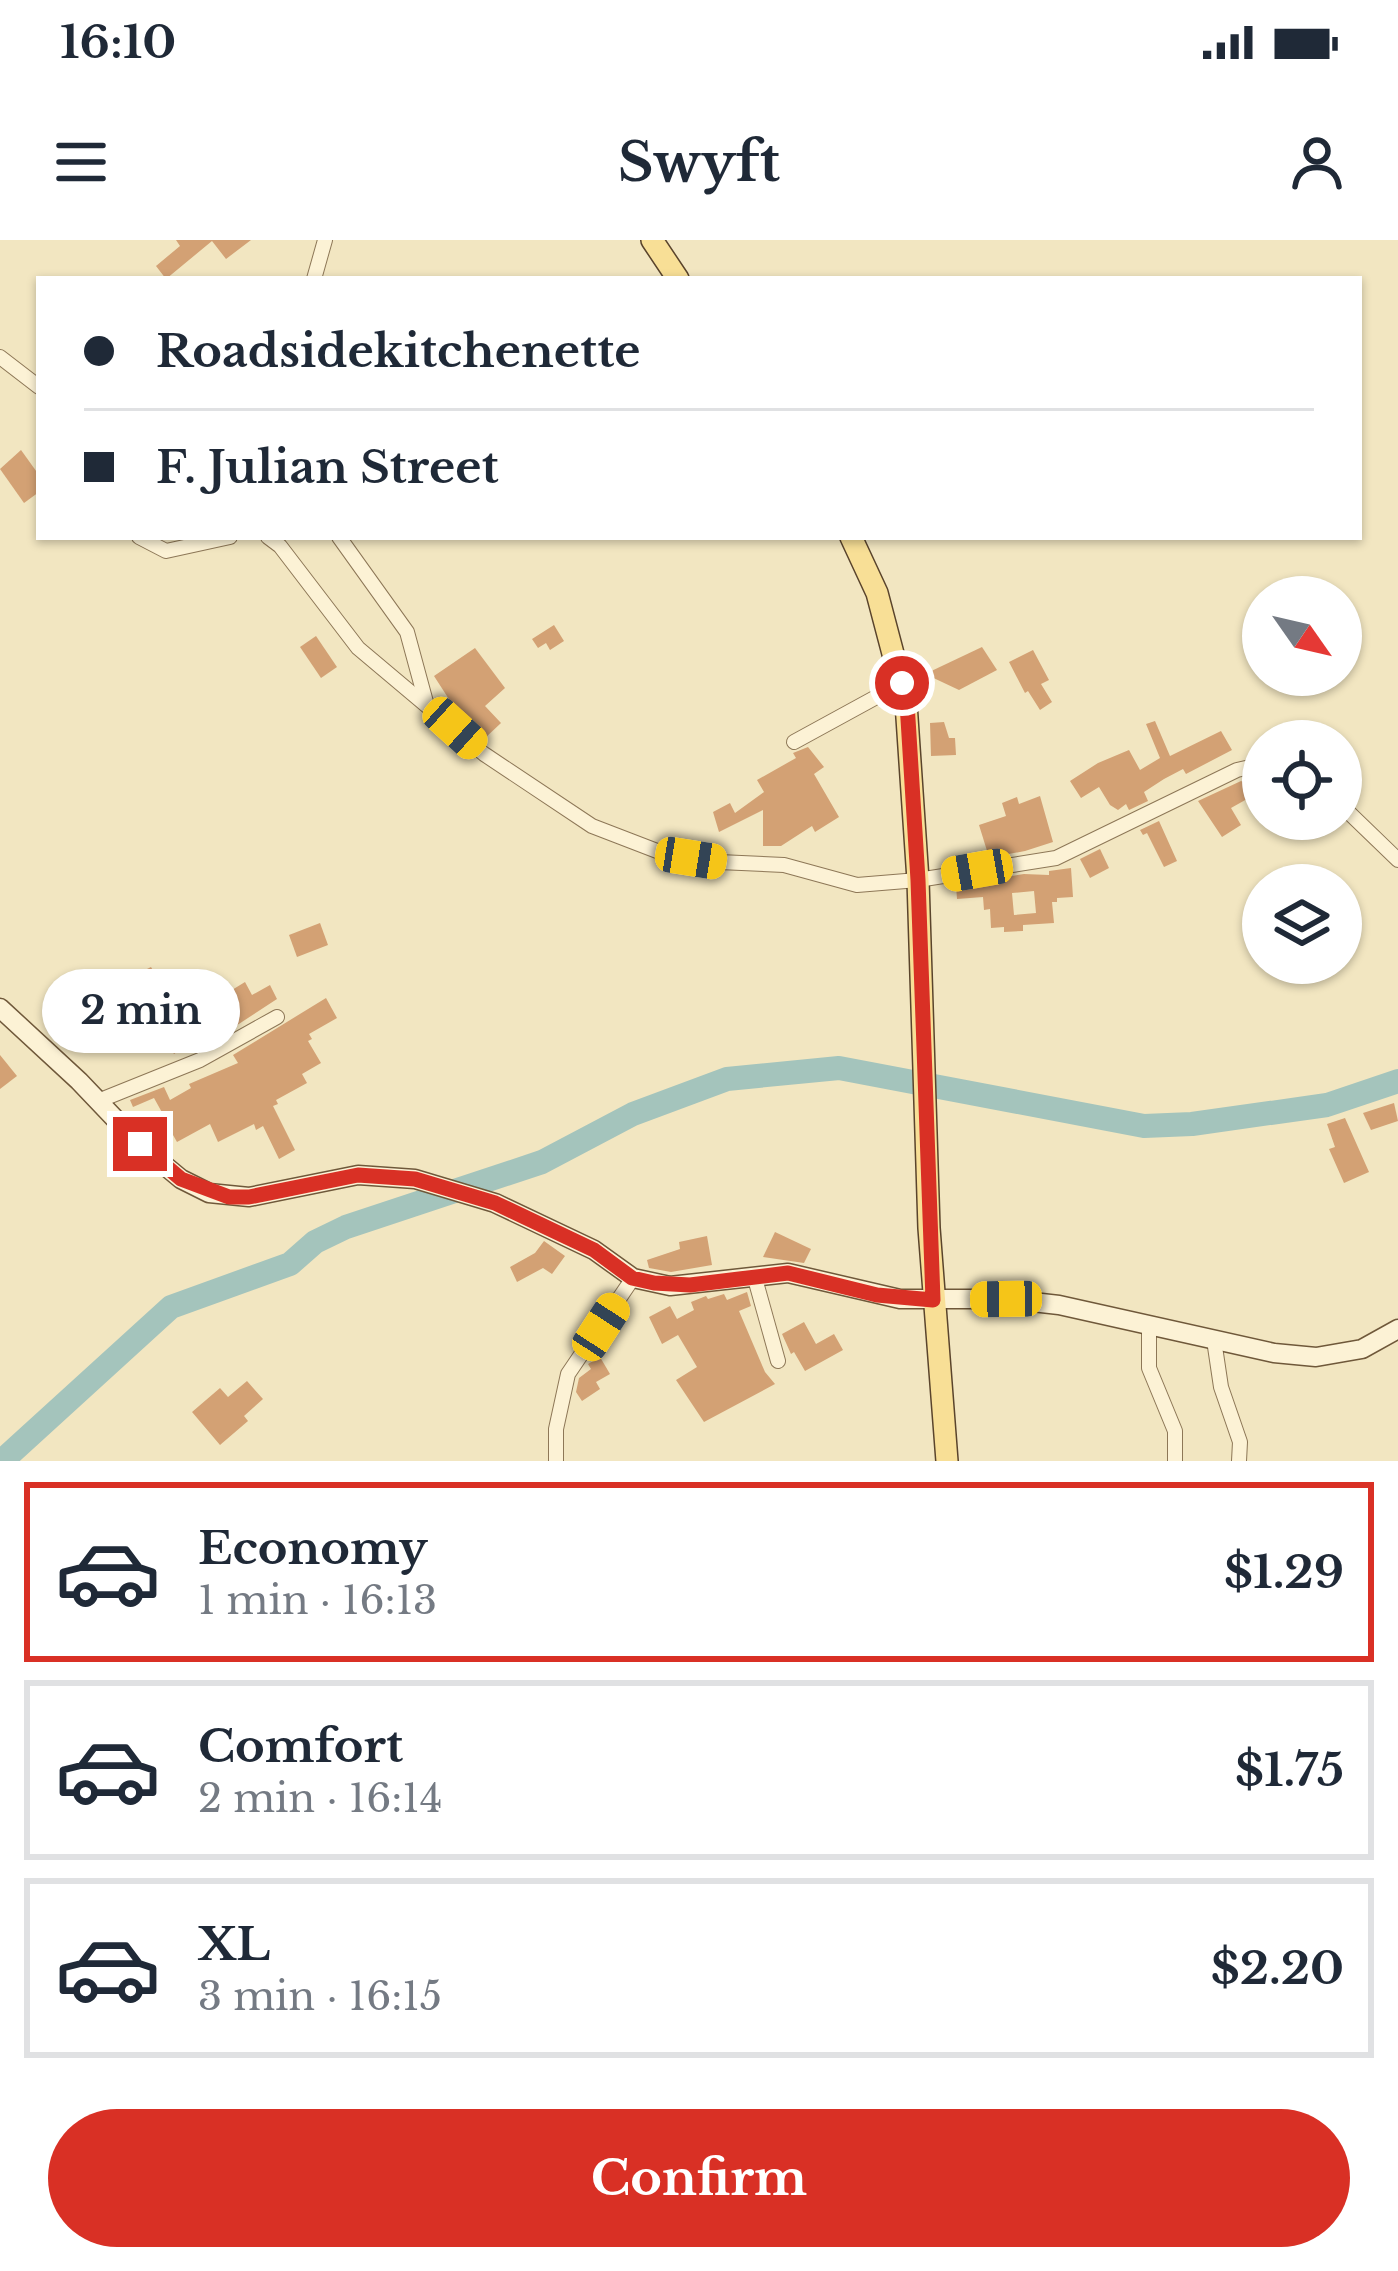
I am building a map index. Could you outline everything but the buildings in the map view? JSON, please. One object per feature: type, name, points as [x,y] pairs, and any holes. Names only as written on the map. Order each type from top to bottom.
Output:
[{"type":"main road","points":[[652,240],[676,276]]},
{"type":"main road","points":[[852,540],[877,593],[907,703],[929,1228],[947,1461]]},
{"type":"street","points":[[315,276],[325,240]]},
{"type":"street","points":[[0,357],[36,386]]},
{"type":"street","points":[[145,540],[166,551],[216,540]]},
{"type":"street","points":[[271,540],[358,648],[502,766],[592,826],[625,840],[719,862],[784,865],[857,885],[918,880],[1056,858],[1242,769]]},
{"type":"street","points":[[341,540],[407,632],[426,702]]},
{"type":"street","points":[[794,742],[902,683]]},
{"type":"street","points":[[1362,825],[1398,860]]},
{"type":"street","points":[[0,1008],[181,1179],[208,1192],[249,1197],[358,1175],[415,1179],[495,1203],[594,1250],[632,1278],[670,1286],[788,1273],[877,1295],[1035,1301],[1316,1358],[1362,1349],[1398,1329]]},
{"type":"street","points":[[98,1101],[200,1060],[277,1017]]},
{"type":"street","points":[[754,1275],[778,1361]]},
{"type":"street","points":[[556,1461],[556,1429],[568,1374],[632,1278]]},
{"type":"street","points":[[1149,1325],[1149,1368],[1174,1431],[1175,1461]]},
{"type":"street","points":[[1214,1340],[1221,1387],[1240,1442],[1239,1461]]},
{"type":"waterway","points":[[2,1461],[171,1307],[290,1264],[315,1242],[346,1227],[542,1162],[633,1114],[727,1079],[839,1068],[1144,1126],[1327,1105],[1398,1081]]},
{"type":"route","points":[[140,1144],[181,1179],[229,1197],[358,1175],[415,1179],[495,1203],[594,1250],[632,1278],[654,1283],[690,1285],[788,1273],[877,1295],[933,1300],[918,880],[902,683]]}]
